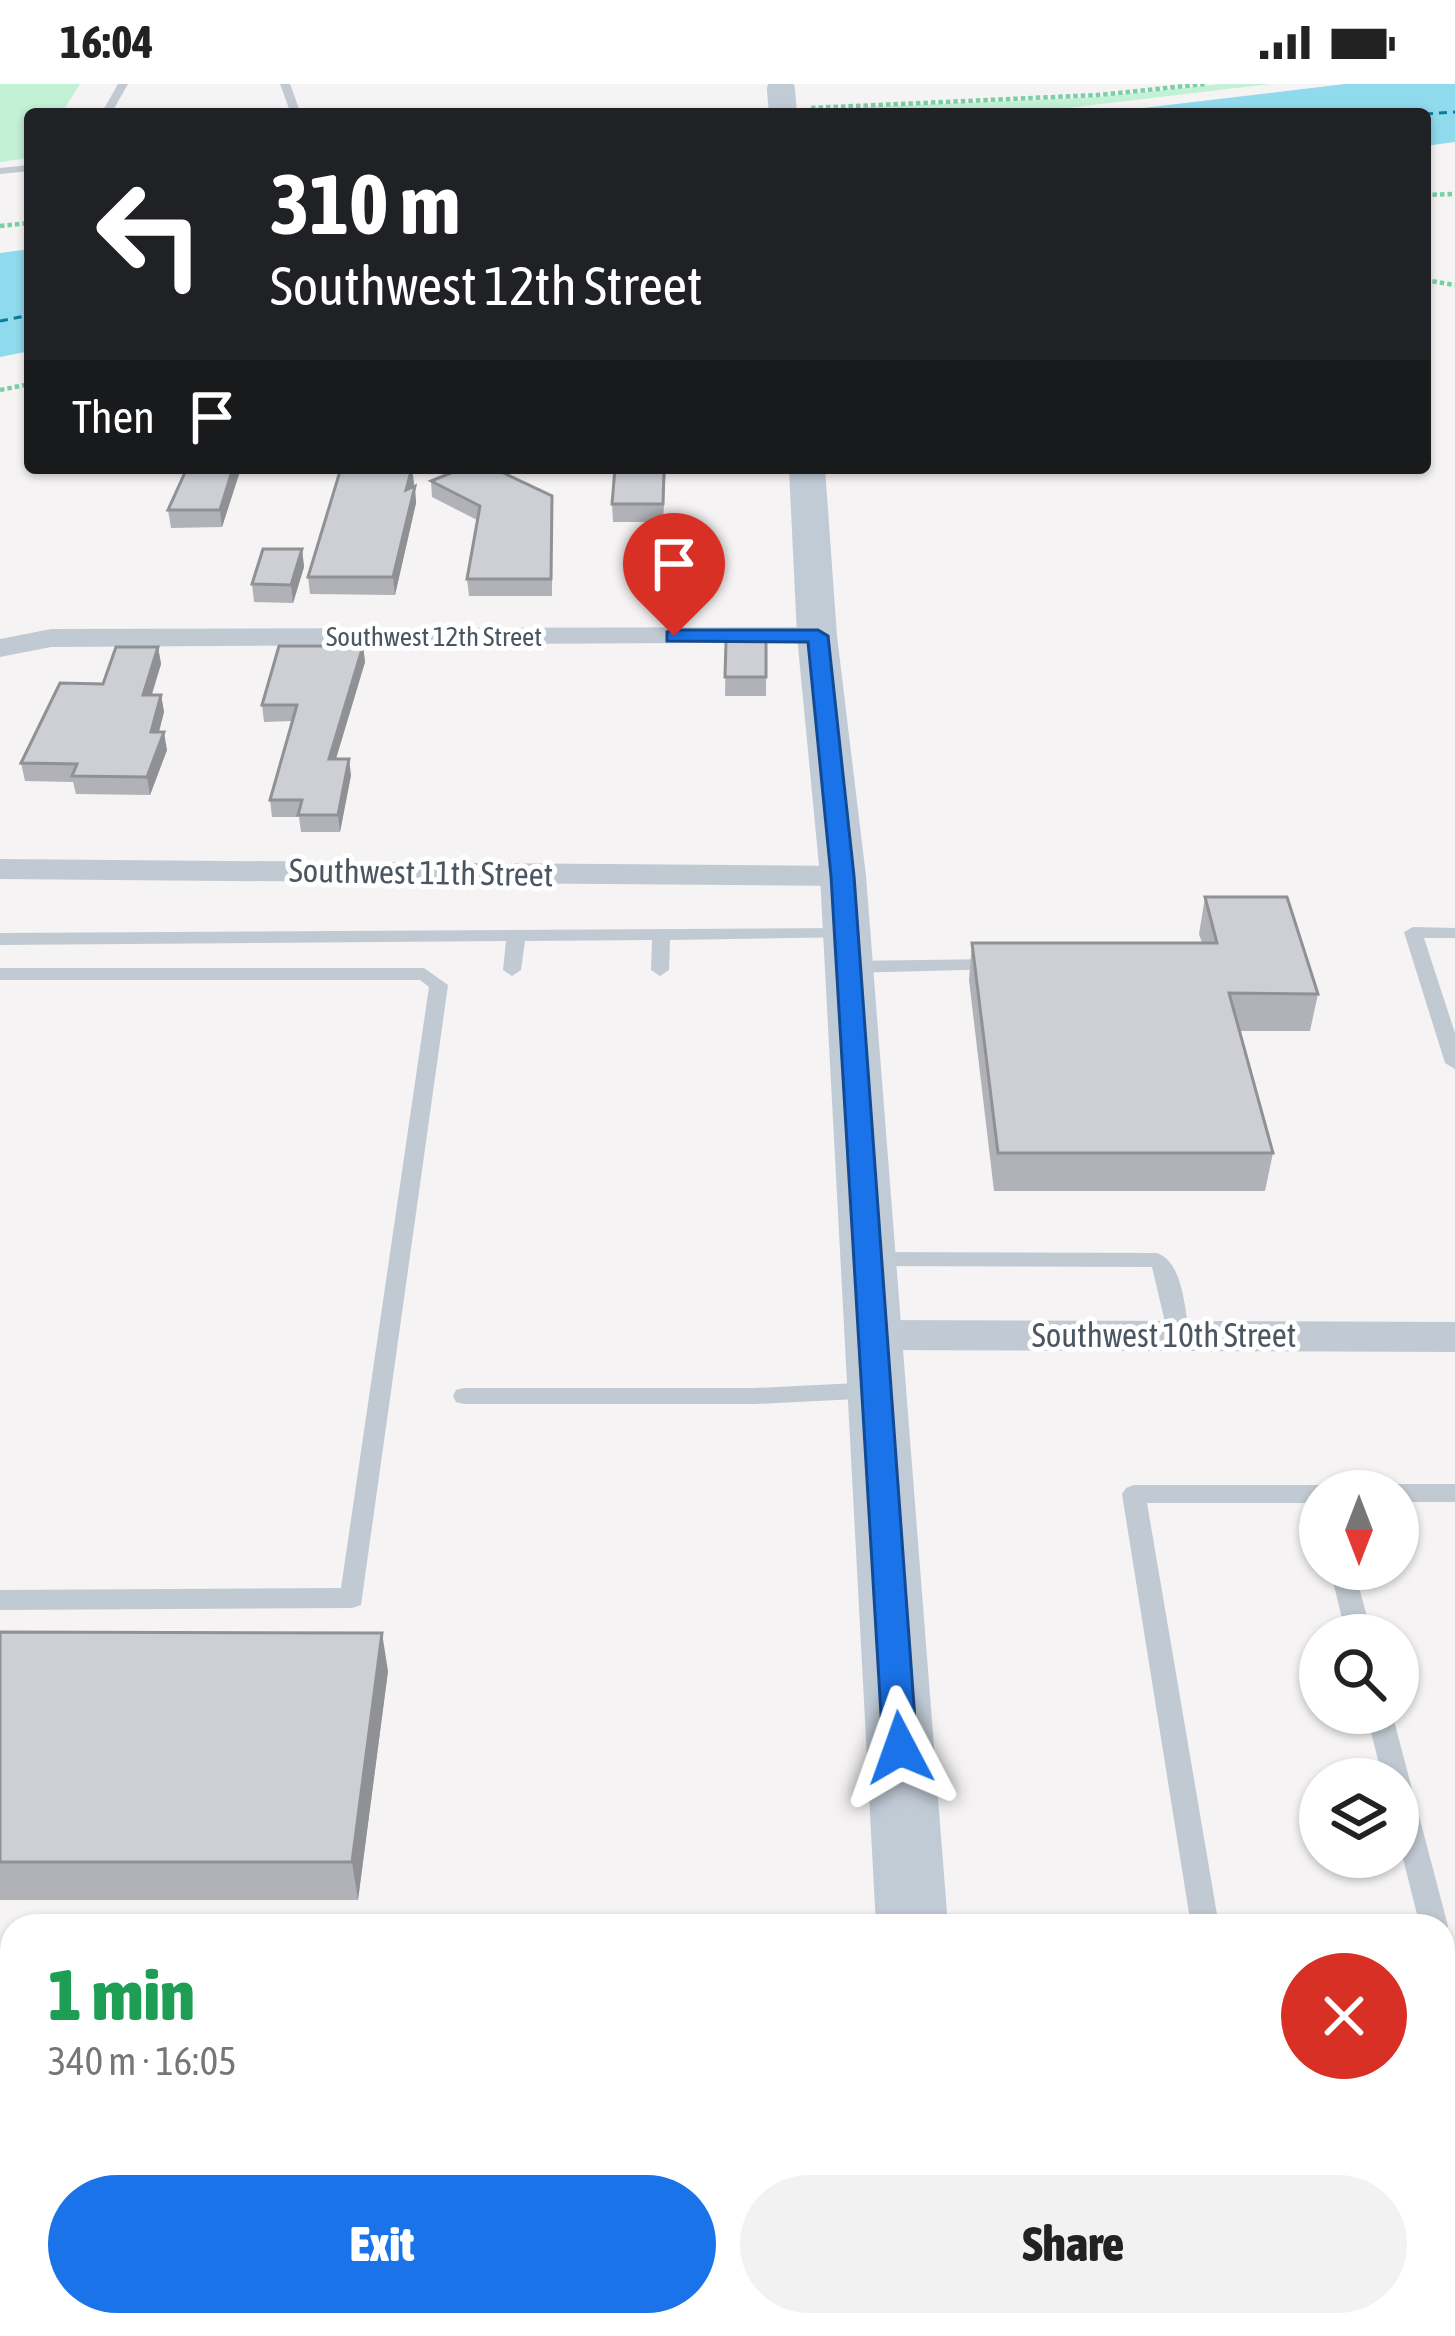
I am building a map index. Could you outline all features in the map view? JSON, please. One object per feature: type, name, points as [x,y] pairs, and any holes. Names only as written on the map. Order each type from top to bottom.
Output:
[{"type":"main road","points":[[807,474],[818,636],[843,876],[911,1914]]},
{"type":"street","name":"Southwest 12th Street","points":[[0,648],[51,638],[818,636]]},
{"type":"street","name":"Southwest 11th Street","points":[[0,868],[843,876]]},
{"type":"street","name":"Southwest 10th Street","points":[[876,1363],[1179,1335],[1455,1336]]},
{"type":"lane","points":[[1455,933],[1413,932],[1455,1063]]},
{"type":"lane","points":[[661,936],[661,970]]},
{"type":"lane","points":[[0,940],[661,936],[1015,964]]},
{"type":"lane","points":[[512,970],[516,937]]},
{"type":"lane","points":[[0,974],[424,974],[440,985],[352,1598],[0,1600]]},
{"type":"lane","points":[[868,1259],[1157,1259],[1164,1266],[1179,1335]]},
{"type":"lane","points":[[464,1396],[876,1363]]},
{"type":"lane","points":[[1419,1493],[1455,1493]]},
{"type":"lane","points":[[1202,1914],[1134,1494],[1299,1494]]},
{"type":"lane","points":[[1419,1868],[1431,1914]]},
{"type":"path","points":[[750,108],[782,101],[1097,95],[1205,84]]},
{"type":"green space","points":[[0,84],[80,84],[65,108],[24,108],[24,159],[0,162]]},
{"type":"green space","points":[[1221,84],[1270,84],[1067,108],[848,108],[1100,97]]},
{"type":"water","points":[[1345,84],[1455,84],[1455,142],[1431,145],[1431,108],[1143,108]]},
{"type":"water","points":[[24,250],[24,352],[0,357],[0,253]]},
{"type":"building","points":[[184,474],[231,474],[220,510],[168,510]]},
{"type":"building","points":[[339,474],[410,474],[406,490],[415,486],[393,577],[308,577]]},
{"type":"building","points":[[448,474],[506,474],[552,496],[551,579],[467,579],[480,506],[431,481]]},
{"type":"building","points":[[614,474],[664,474],[663,504],[612,504]]},
{"type":"building","points":[[263,549],[302,549],[291,585],[252,584]]},
{"type":"building","points":[[726,641],[766,641],[766,677],[725,677]]},
{"type":"building","points":[[279,646],[363,646],[329,759],[349,759],[338,815],[298,815],[302,800],[270,800],[297,705],[262,705]]},
{"type":"building","points":[[116,647],[158,647],[143,695],[161,695],[151,732],[164,732],[147,777],[72,776],[77,764],[21,763],[60,683],[103,684]]},
{"type":"building","points":[[1205,897],[1287,897],[1318,994],[1229,993],[1273,1153],[998,1153],[972,943],[1217,943]]},
{"type":"building","points":[[0,1632],[382,1633],[352,1862],[0,1862]]},
{"type":"ferry route","points":[[1431,114],[1455,112]]},
{"type":"ferry route","points":[[0,321],[24,316]]},
{"type":"route","points":[[674,636],[818,636],[843,876],[900,1748]]}]
